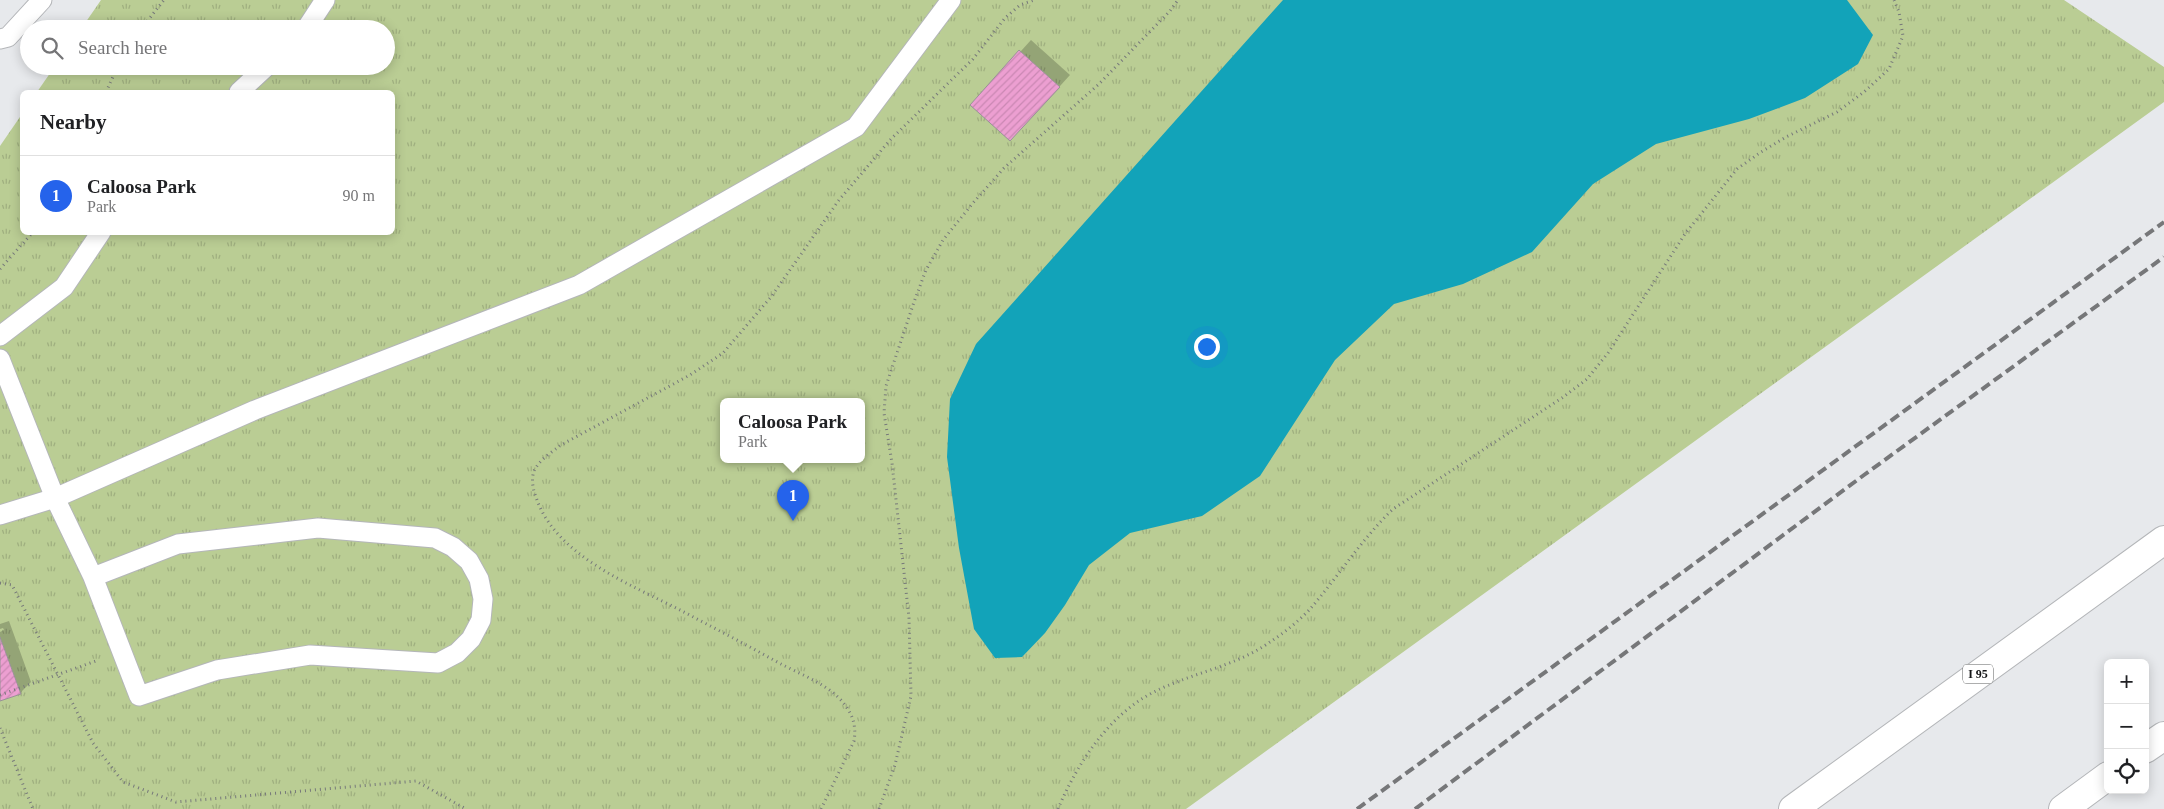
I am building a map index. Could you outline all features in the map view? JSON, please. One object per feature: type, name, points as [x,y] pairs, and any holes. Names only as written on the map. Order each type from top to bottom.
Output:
[{"type":"highway","name":"I 95","points":[[1793,809],[2164,540]]},
{"type":"highway","points":[[2149,746],[2164,736]]},
{"type":"highway","points":[[2063,809],[2104,779]]},
{"type":"lane","points":[[24,20],[42,0]]},
{"type":"lane","points":[[312,20],[325,0]]},
{"type":"lane","points":[[0,515],[55,498],[255,410],[579,285],[856,127],[951,0]]},
{"type":"lane","points":[[0,39],[8,37],[20,24]]},
{"type":"lane","points":[[241,90],[257,75]]},
{"type":"lane","points":[[0,336],[64,287],[99,235]]},
{"type":"lane","points":[[0,359],[55,498],[93,578],[140,696],[217,670],[310,656],[438,663],[457,653],[471,639],[480,620],[483,599],[479,579],[469,561],[453,547],[434,538],[318,528],[178,544],[93,578]]},
{"type":"path","points":[[148,20],[164,0]]},
{"type":"path","points":[[821,809],[854,741],[856,729],[854,719],[848,708],[838,697],[814,681],[680,610],[630,586],[582,555],[562,538],[548,522],[539,507],[534,491],[534,471],[548,454],[561,445],[690,375],[723,353],[771,297],[839,200],[891,139],[973,58],[1009,14],[1020,5],[1034,0]]},
{"type":"path","points":[[879,809],[895,765],[911,696],[909,618],[892,463],[884,413],[886,386],[914,302],[926,270],[943,240],[972,203],[1004,168],[1099,84],[1170,12],[1178,0]]},
{"type":"path","points":[[1058,809],[1087,755],[1109,727],[1128,708],[1152,692],[1244,657],[1270,642],[1310,610],[1374,528],[1393,509],[1562,398],[1587,379],[1608,353],[1685,234],[1737,169],[1786,137],[1837,112],[1864,92],[1889,69],[1903,36],[1899,12],[1894,0]]},
{"type":"path","points":[[107,90],[114,75]]},
{"type":"path","points":[[0,269],[30,235]]},
{"type":"path","points":[[0,583],[12,585],[93,743],[123,782],[176,802],[416,781],[466,809]]},
{"type":"path","points":[[0,695],[122,651]]},
{"type":"path","points":[[0,728],[33,809]]},
{"type":"green space","points":[[101,0],[2064,0],[2164,67],[2164,102],[1186,809],[0,809],[0,146],[20,117],[20,235],[395,235],[395,90],[38,90],[49,75],[395,75],[395,20],[87,20]]},
{"type":"water","points":[[1283,0],[1847,0],[1873,35],[1858,64],[1805,98],[1749,119],[1656,144],[1593,184],[1532,252],[1463,284],[1394,304],[1335,360],[1260,476],[1202,516],[1130,533],[1089,565],[1065,605],[1045,633],[1022,657],[995,658],[974,629],[959,548],[947,457],[950,399],[976,344]]},
{"type":"building","points":[[1019,50],[1060,87],[1010,141],[970,105]]},
{"type":"building","points":[[0,637],[21,694],[0,701]]},
{"type":"railway","points":[[1357,809],[2164,222]]},
{"type":"railway","points":[[1415,809],[1864,475],[2164,257]]},
{"type":"place","name":"Caloosa Park","points":[[793,521]]}]
